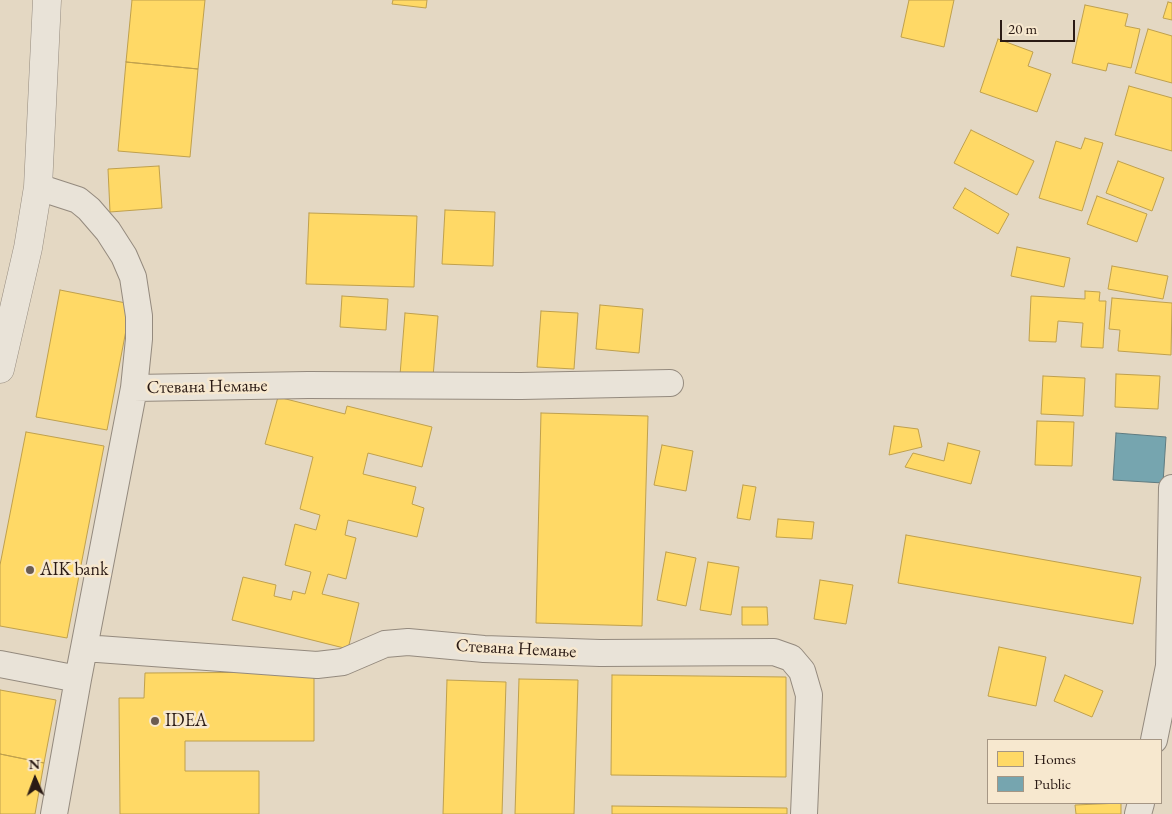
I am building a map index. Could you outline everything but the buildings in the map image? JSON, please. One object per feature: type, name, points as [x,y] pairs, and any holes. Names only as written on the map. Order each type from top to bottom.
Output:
[{"type":"street","points":[[0,368],[28,248],[38,186],[47,0]]},
{"type":"street","name":"Стевана Немање","points":[[38,186],[78,200],[89,209],[108,231],[134,277],[139,316],[139,339],[134,388],[54,814]]},
{"type":"street","name":"Стевана Немање","points":[[134,388],[521,386],[670,383]]},
{"type":"street","points":[[1154,739],[1171,666],[1172,488]]},
{"type":"street","name":"Стевана Немање","points":[[84,648],[317,665],[343,662],[385,644],[408,642],[484,649],[600,653],[774,652],[791,658],[802,670],[810,695],[804,814]]},
{"type":"street","points":[[0,664],[78,679]]},
{"type":"place","name":"AIK bank","points":[[30,570]]},
{"type":"place","name":"IDEA","points":[[155,721]]}]
